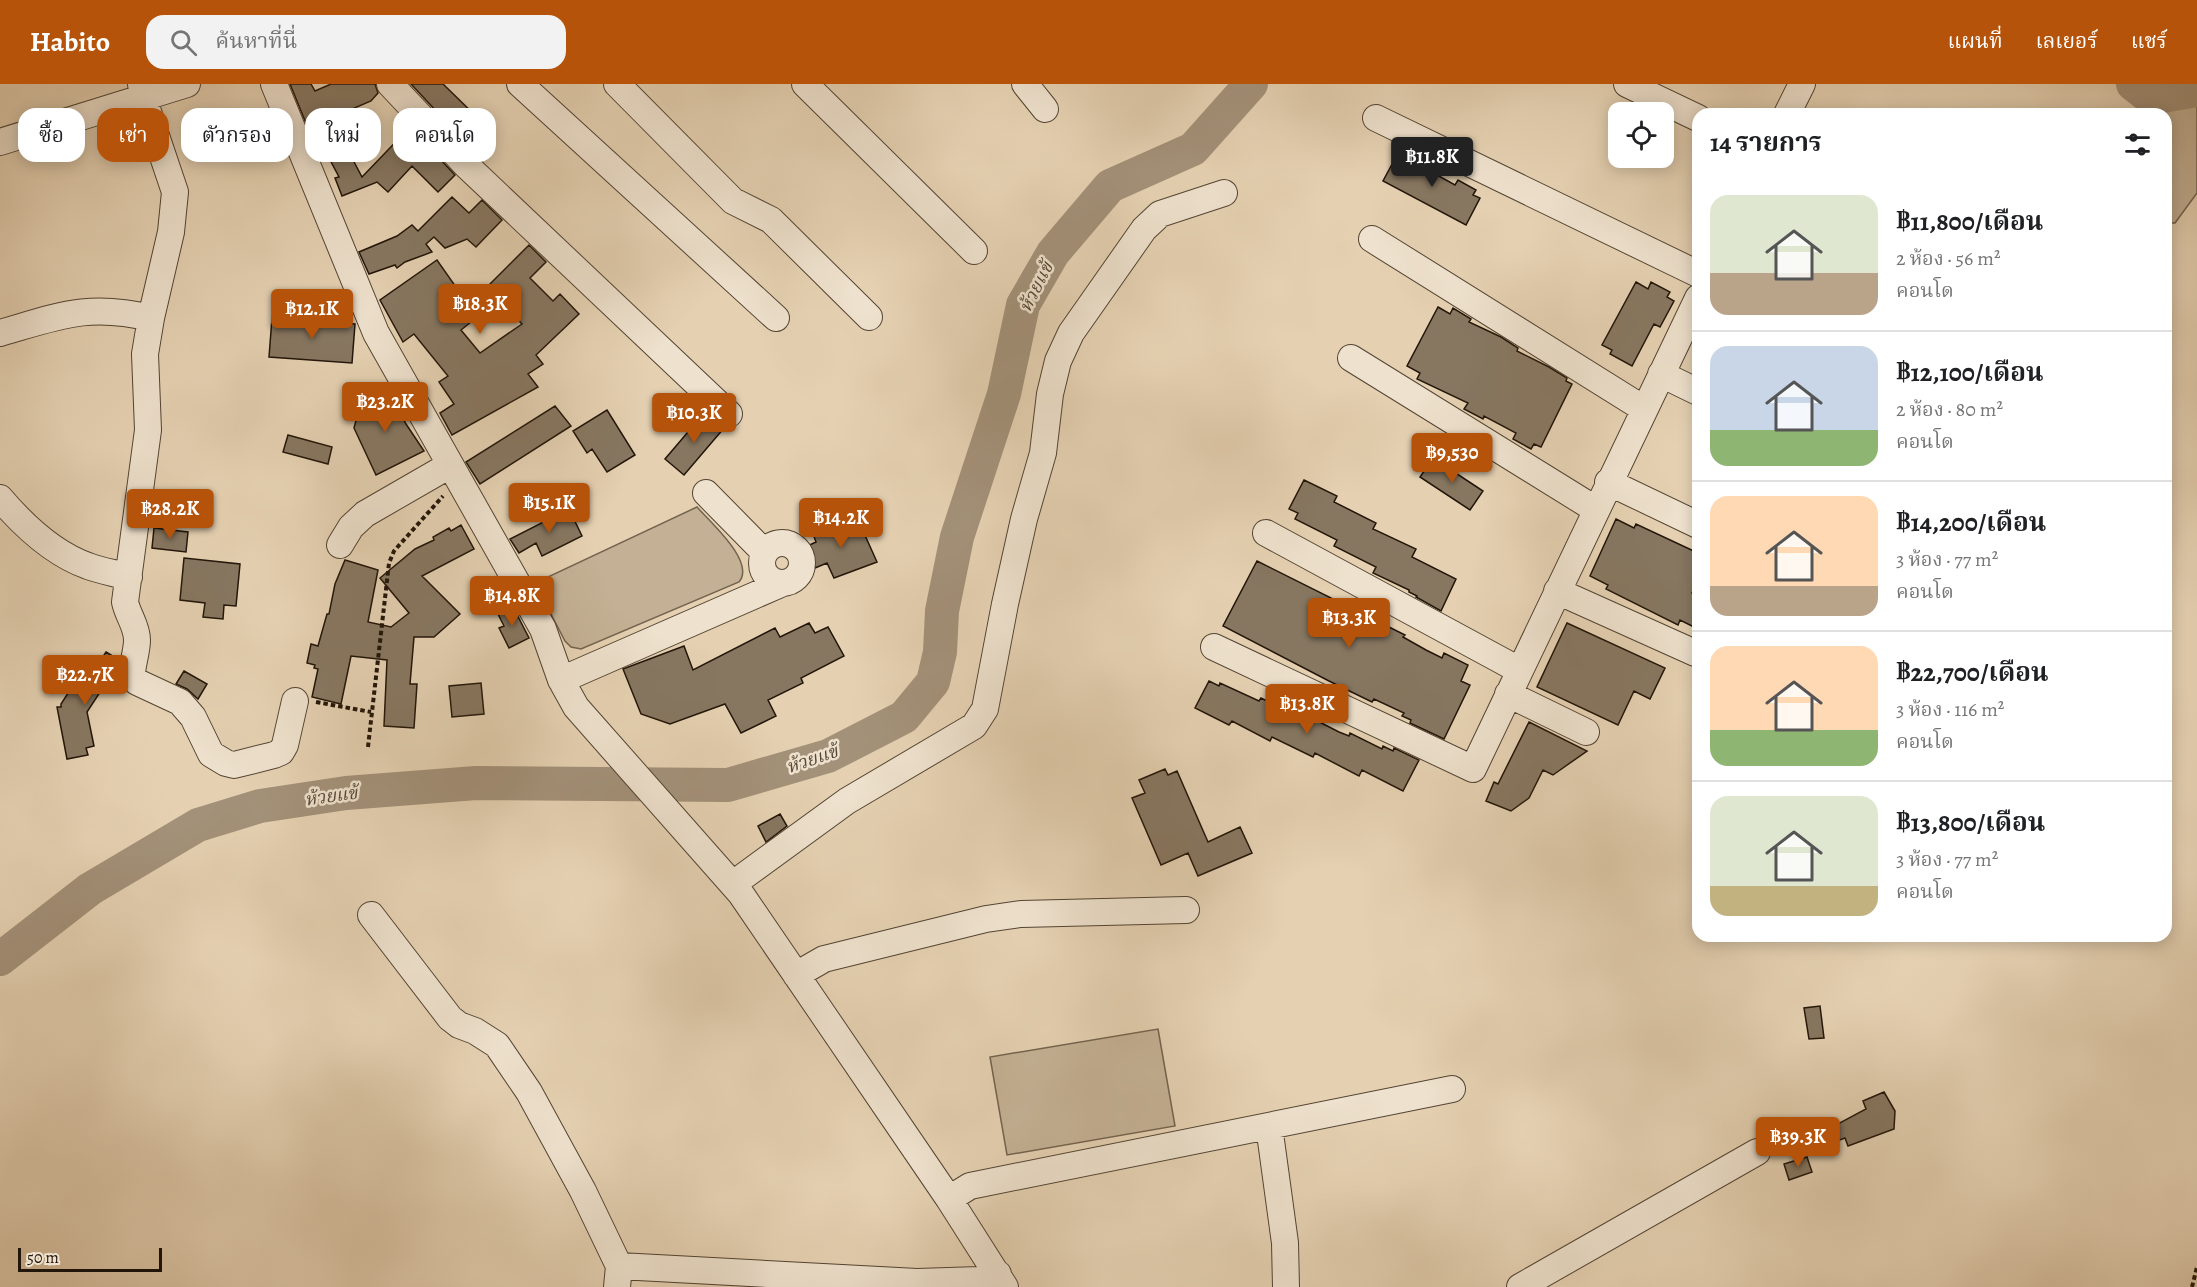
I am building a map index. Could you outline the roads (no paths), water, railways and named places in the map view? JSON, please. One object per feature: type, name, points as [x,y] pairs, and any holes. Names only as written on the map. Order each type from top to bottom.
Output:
[{"type":"street","points":[[0,142],[142,91],[187,84]]},
{"type":"street","points":[[274,84],[376,333],[543,629],[561,680],[576,707],[733,884],[949,1199],[1001,1280]]},
{"type":"street","points":[[390,84],[468,166],[729,414]]},
{"type":"street","points":[[520,84],[776,318]]},
{"type":"street","points":[[617,84],[733,201],[771,220],[869,317]]},
{"type":"street","points":[[805,84],[974,251]]},
{"type":"street","points":[[1025,84],[1045,109]]},
{"type":"street","points":[[1627,84],[1692,115]]},
{"type":"street","points":[[1790,108],[1802,84]]},
{"type":"street","points":[[142,91],[175,192],[171,232],[145,354],[148,430],[125,602],[134,620],[137,640],[132,671],[134,679],[180,702],[193,717],[211,753],[218,760],[234,765],[281,752],[285,745],[295,701]]},
{"type":"street","points":[[1376,118],[1692,271]]},
{"type":"street","points":[[733,884],[847,801],[974,726],[985,709],[1024,519],[1043,453],[1050,394],[1058,361],[1071,333],[1144,229],[1160,214],[1224,193]]},
{"type":"street","points":[[1372,239],[1644,409]]},
{"type":"street","points":[[1214,647],[1473,769],[1595,509],[1692,310]]},
{"type":"street","points":[[0,333],[83,311],[126,312],[151,318]]},
{"type":"street","points":[[1351,357],[1595,509]]},
{"type":"street","points":[[1661,374],[1692,389]]},
{"type":"street","points":[[340,545],[351,527],[365,514],[455,473]]},
{"type":"street","points":[[1608,482],[1692,522]]},
{"type":"street","points":[[706,493],[763,558],[766,576],[777,583],[790,582],[800,572],[802,565],[799,552],[788,543],[780,542],[769,547],[763,558],[754,590],[748,599]]},
{"type":"street","points":[[0,498],[34,534],[56,549],[86,566],[129,577]]},
{"type":"street","points":[[1266,533],[1519,670]]},
{"type":"street","points":[[561,680],[783,583]]},
{"type":"street","points":[[1557,591],[1692,652]]},
{"type":"street","points":[[1508,694],[1586,732]]},
{"type":"street","points":[[796,975],[824,959],[986,919],[1021,914],[1186,910]]},
{"type":"street","points":[[371,915],[450,1018],[497,1045],[529,1092],[583,1191],[618,1277],[917,1282],[1001,1280]]},
{"type":"street","points":[[949,1199],[969,1186],[1452,1089]]},
{"type":"street","points":[[1269,1126],[1285,1243],[1286,1287]]},
{"type":"street","points":[[1520,1287],[1757,1152]]},
{"type":"waterway","name":"ห้วยแข้","points":[[0,959],[90,889],[198,825],[260,806],[346,793],[476,783],[728,785],[828,756],[904,717],[933,682],[940,652],[942,611],[957,537],[1004,394],[1023,305],[1053,253],[1110,186],[1193,149],[1251,84]]},
{"type":"waterway","name":"ห้วยแข้","points":[[2133,84],[2151,98],[2197,90]]}]
